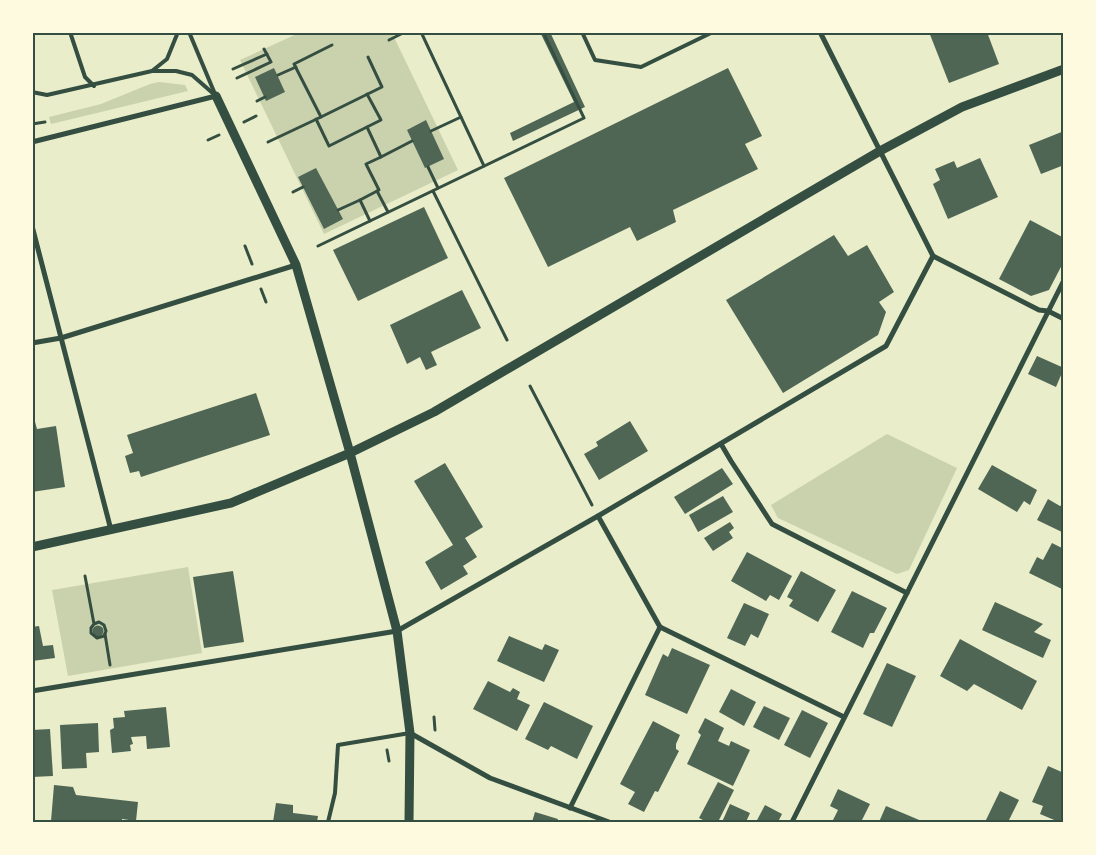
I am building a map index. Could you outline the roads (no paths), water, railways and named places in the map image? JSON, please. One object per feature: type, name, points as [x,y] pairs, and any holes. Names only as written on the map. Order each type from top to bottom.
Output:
[{"type":"street","points":[[820,32],[933,256],[1039,310],[1048,311],[1064,319]]},
{"type":"street","points":[[32,547],[231,503],[350,453],[434,412],[880,151],[962,107],[1064,69]]},
{"type":"street","points":[[32,142],[216,96],[296,265],[350,453],[397,631],[410,733],[409,822]]},
{"type":"street","points":[[32,226],[111,530]]},
{"type":"street","points":[[32,691],[397,631],[598,516],[886,346],[933,256]]},
{"type":"street","points":[[32,343],[61,338],[296,265]]},
{"type":"street","points":[[792,822],[1064,280]]},
{"type":"street","points":[[721,444],[730,461],[772,524],[907,593]]},
{"type":"street","points":[[598,516],[660,627],[844,717]]},
{"type":"street","points":[[570,808],[660,627]]},
{"type":"street","points":[[410,733],[490,778],[609,822]]},
{"type":"lane","points":[[70,32],[85,77],[94,86]]},
{"type":"lane","points":[[152,71],[167,59],[178,32]]},
{"type":"lane","points":[[189,32],[216,96]]},
{"type":"lane","points":[[582,32],[595,60],[641,67],[713,32]]},
{"type":"lane","points":[[32,92],[47,96],[152,71],[176,71],[192,75],[216,96]]},
{"type":"lane","points":[[328,822],[335,793],[338,745],[410,733]]}]
